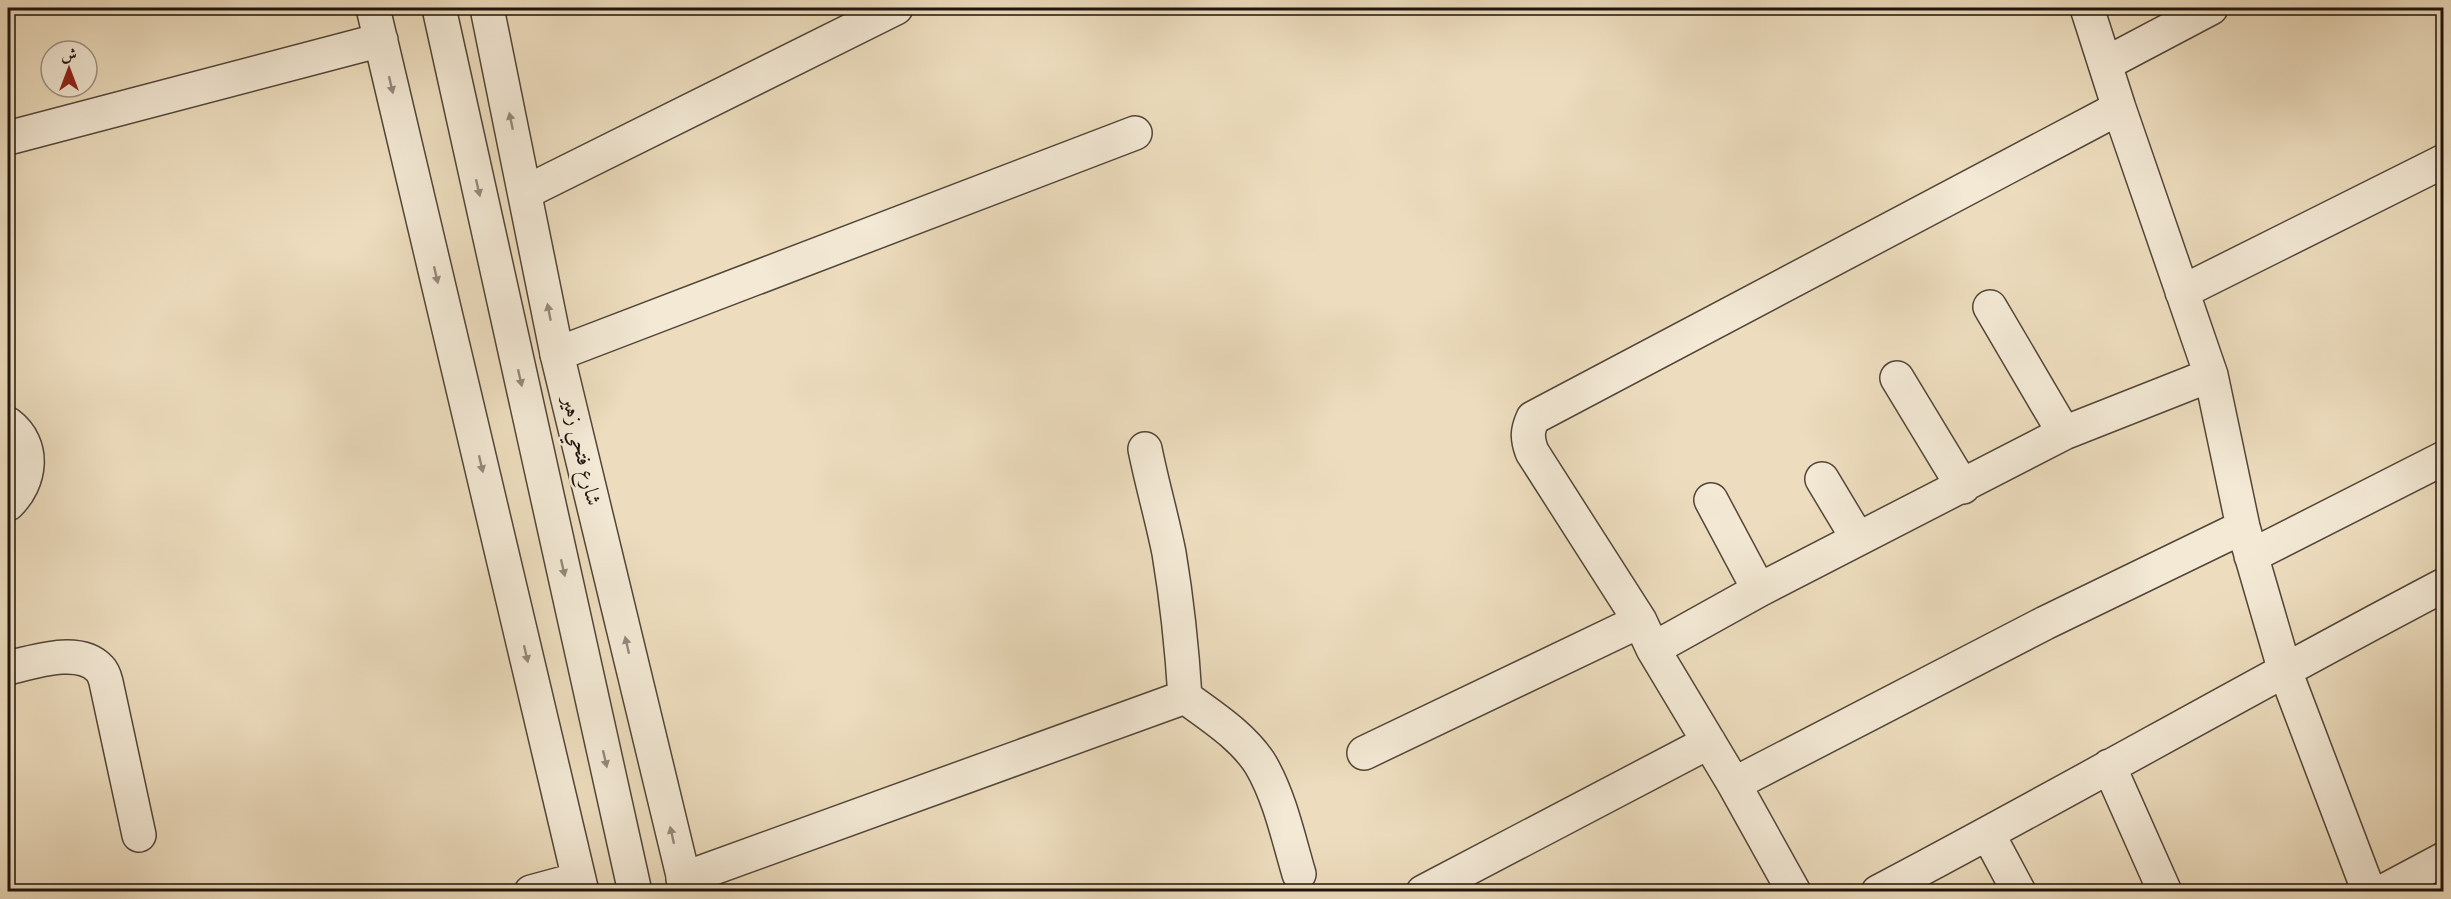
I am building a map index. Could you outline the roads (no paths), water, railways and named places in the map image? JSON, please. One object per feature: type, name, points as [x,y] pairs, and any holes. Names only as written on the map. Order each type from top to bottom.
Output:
[{"type":"street","points":[[374,8],[580,885],[531,891]]},
{"type":"street","name":"شارع فتحي زهير","points":[[439,8],[635,891]]},
{"type":"street","name":"شارع فتحي زهير","points":[[487,8],[557,354],[685,885]]},
{"type":"street","points":[[526,192],[896,8]]},
{"type":"street","points":[[2087,8],[2211,375],[2247,541],[2284,668],[2369,891]]},
{"type":"street","points":[[2105,64],[2211,8]]},
{"type":"street","points":[[8,138],[381,40]]},
{"type":"street","points":[[1794,891],[1647,635],[1532,452],[1527,438],[1528,430],[1533,418],[2119,108]]},
{"type":"street","points":[[557,354],[1135,133]]},
{"type":"street","points":[[2182,292],[2444,161]]},
{"type":"street","points":[[1990,308],[2064,434]]},
{"type":"street","points":[[1364,753],[1759,590],[2064,434],[2211,375]]},
{"type":"street","points":[[1897,378],[1962,487]]},
{"type":"street","points":[[8,424],[14,428],[23,442],[28,458],[27,475],[20,490],[8,504]]},
{"type":"street","points":[[1145,449],[1153,493],[1168,551],[1180,630],[1185,697],[1224,726],[1260,763],[1277,799],[1299,874]]},
{"type":"street","points":[[1734,784],[2045,623],[2444,458]]},
{"type":"street","points":[[1822,479],[1858,538]]},
{"type":"street","points":[[1711,500],[1759,590]]},
{"type":"street","points":[[1878,891],[1988,834],[2284,668],[2444,585]]},
{"type":"street","points":[[8,668],[58,656],[90,662],[101,670],[106,682],[139,835]]},
{"type":"street","points":[[685,885],[1185,697]]},
{"type":"street","points":[[1423,891],[1709,742]]},
{"type":"street","points":[[2109,766],[2165,891]]},
{"type":"street","points":[[1988,834],[2019,891]]},
{"type":"street","points":[[2382,891],[2444,859]]}]
